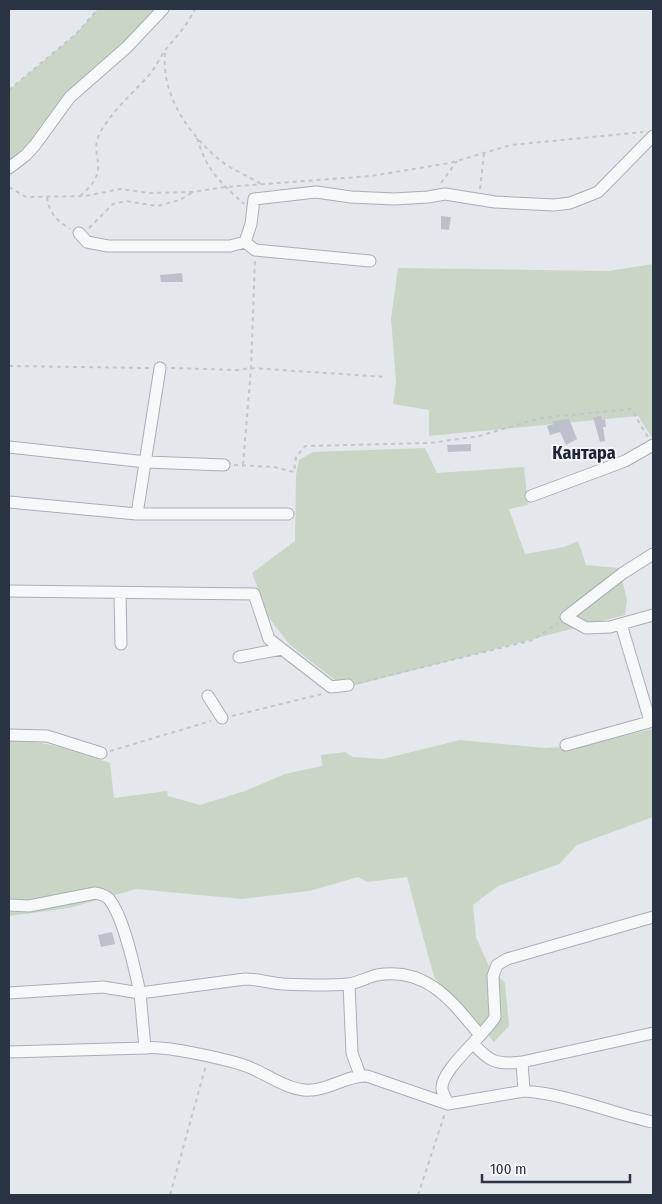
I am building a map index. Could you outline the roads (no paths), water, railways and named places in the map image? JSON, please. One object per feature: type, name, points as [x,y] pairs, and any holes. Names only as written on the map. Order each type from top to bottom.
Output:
[{"type":"street","points":[[9,168],[35,144],[70,97],[127,47],[163,9]]},
{"type":"street","points":[[245,242],[252,224],[251,210],[254,199],[316,192],[394,199],[428,197],[440,194],[494,202],[554,205],[570,203],[598,192],[651,135]]},
{"type":"street","points":[[79,233],[87,242],[108,246],[230,246],[245,242]]},
{"type":"street","points":[[245,242],[255,250],[370,261]]},
{"type":"street","points":[[137,514],[160,368]]},
{"type":"street","points":[[531,496],[625,461],[653,445]]},
{"type":"street","points":[[9,447],[146,462],[224,465]]},
{"type":"street","points":[[9,502],[137,514],[288,514]]},
{"type":"street","points":[[653,554],[623,573],[566,617],[586,628],[610,627],[653,615]]},
{"type":"street","points":[[9,591],[254,594],[269,639],[331,687],[348,685]]},
{"type":"street","points":[[120,593],[121,644]]},
{"type":"street","points":[[566,745],[652,721],[621,624]]},
{"type":"street","points":[[239,657],[282,649]]},
{"type":"street","points":[[208,696],[222,718]]},
{"type":"street","points":[[9,735],[47,736],[101,753]]},
{"type":"street","points":[[9,905],[29,906],[95,893],[103,894],[112,905],[124,934],[140,993],[145,1048]]},
{"type":"street","points":[[448,1104],[442,1088],[444,1081],[495,1017],[493,976],[494,970],[501,962],[653,917]]},
{"type":"street","points":[[9,993],[103,987],[140,993],[245,978],[262,979],[281,984],[349,984],[379,975],[408,976],[421,978],[442,992],[476,1039],[481,1052],[496,1062],[506,1064],[522,1062],[653,1033]]},
{"type":"street","points":[[349,984],[352,1052],[360,1075]]},
{"type":"street","points":[[9,1052],[166,1048],[248,1067],[286,1085],[306,1090],[331,1086],[360,1075],[448,1104],[524,1091],[550,1093],[614,1114],[653,1122]]},
{"type":"street","points":[[522,1062],[524,1091]]},
{"type":"district","name":"Кантара","points":[[584,453]]}]
